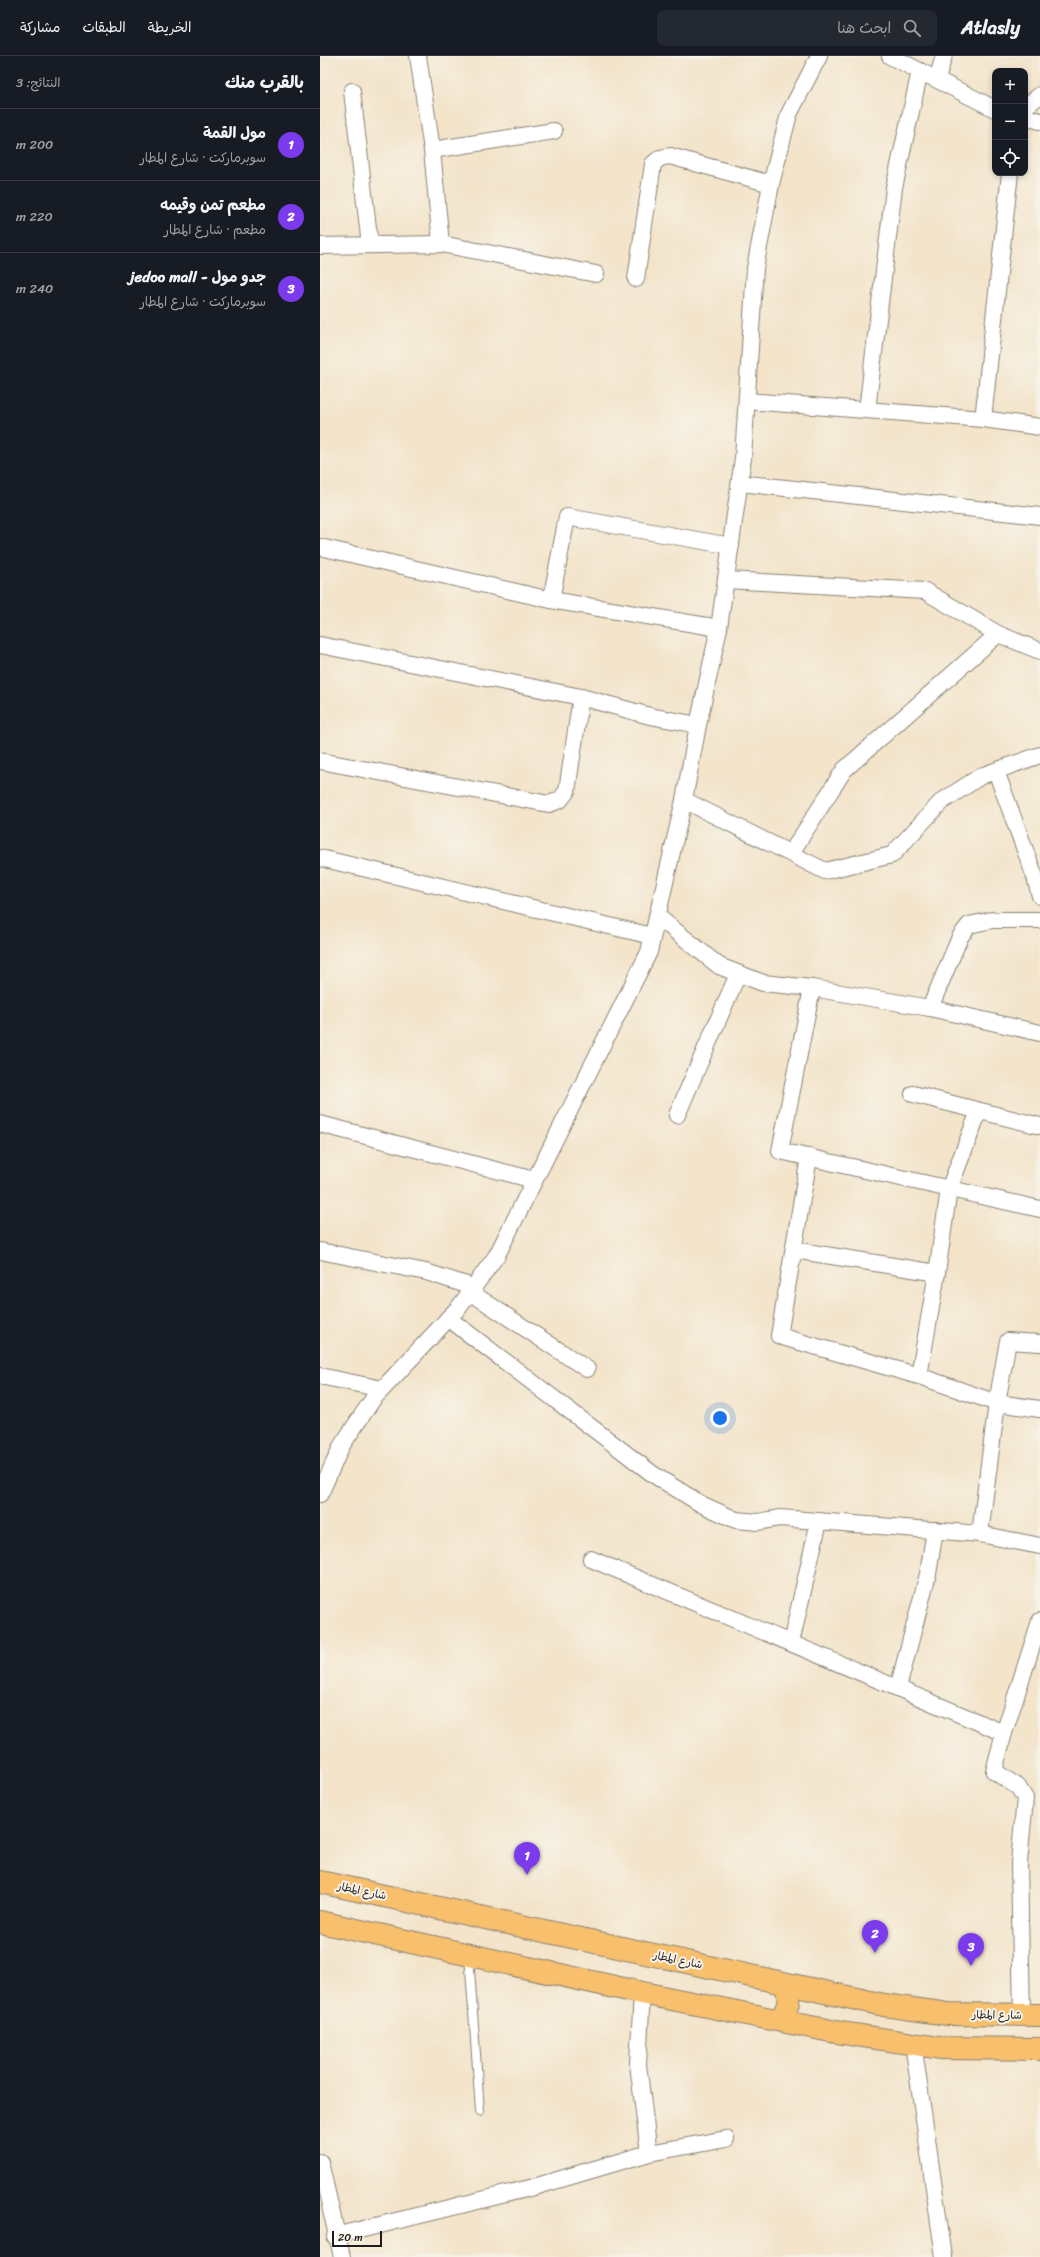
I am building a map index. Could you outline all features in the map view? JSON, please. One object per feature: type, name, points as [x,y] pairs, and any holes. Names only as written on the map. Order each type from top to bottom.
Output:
[{"type":"main road","name":"شارع المطار","points":[[320,1882],[884,2005],[948,2014],[1031,2015]]},
{"type":"main road","points":[[320,1922],[642,1993],[836,2032],[940,2048],[1040,2049]]},
{"type":"main road","points":[[779,2020],[788,2006],[789,1998],[785,1984]]},
{"type":"main road","points":[[836,2032],[831,2018],[832,2010],[841,1996]]},
{"type":"street","points":[[418,56],[432,150],[441,244]]},
{"type":"street","points":[[320,1494],[342,1445],[382,1389],[460,1306],[498,1255],[648,952],[684,800],[698,725],[719,628],[740,483],[747,401],[755,268],[771,184],[789,114],[819,56]]},
{"type":"street","points":[[890,56],[992,107]]},
{"type":"street","points":[[937,79],[944,56]]},
{"type":"street","points":[[867,410],[894,188],[920,71]]},
{"type":"street","points":[[352,91],[370,245]]},
{"type":"street","points":[[1028,105],[1040,96]]},
{"type":"street","points":[[1028,118],[1040,121]]},
{"type":"street","points":[[432,150],[554,132]]},
{"type":"street","points":[[636,279],[653,164],[660,158],[670,156],[771,184]]},
{"type":"street","points":[[983,419],[1010,176]]},
{"type":"street","points":[[320,246],[441,244],[596,274]]},
{"type":"street","points":[[747,401],[983,419],[1040,427]]},
{"type":"street","points":[[740,483],[1040,516]]},
{"type":"street","points":[[551,600],[567,517],[731,546]]},
{"type":"street","points":[[320,547],[551,600],[719,628]]},
{"type":"street","points":[[726,580],[925,591],[998,634],[1040,651]]},
{"type":"street","points":[[791,853],[844,770],[998,634]]},
{"type":"street","points":[[320,646],[581,697],[650,716],[698,725]]},
{"type":"street","points":[[320,761],[549,804],[560,800],[567,791],[581,697]]},
{"type":"street","points":[[684,800],[825,871],[892,855],[941,802],[981,776],[1040,755]]},
{"type":"street","points":[[996,771],[1035,877],[1040,896]]},
{"type":"street","points":[[320,858],[652,936]]},
{"type":"street","points":[[657,916],[719,966],[763,984],[812,988],[930,1008],[1040,1033]]},
{"type":"street","points":[[930,1008],[960,937],[969,925],[992,920],[1040,920]]},
{"type":"street","points":[[676,1115],[738,974]]},
{"type":"street","points":[[812,988],[780,1151],[1040,1209]]},
{"type":"street","points":[[913,1094],[1040,1126]]},
{"type":"street","points":[[919,1376],[938,1273],[949,1189],[979,1111]]},
{"type":"street","points":[[320,1124],[534,1180]]},
{"type":"street","points":[[809,1157],[779,1336],[919,1376],[996,1404],[1040,1409]]},
{"type":"street","points":[[794,1250],[938,1273]]},
{"type":"street","points":[[320,1251],[426,1272],[472,1289],[587,1369]]},
{"type":"street","points":[[448,1318],[654,1475],[701,1504],[736,1520],[758,1522],[780,1518],[935,1530],[980,1534],[1040,1546]]},
{"type":"street","points":[[980,1534],[996,1404],[1008,1341],[1040,1343]]},
{"type":"street","points":[[320,1376],[382,1389]]},
{"type":"street","points":[[792,1643],[819,1521]]},
{"type":"street","points":[[898,1688],[928,1574],[935,1530]]},
{"type":"street","points":[[591,1559],[1004,1733]]},
{"type":"street","points":[[1031,2015],[1019,1863],[1025,1798],[1018,1787],[994,1771],[1004,1733],[1040,1621]]},
{"type":"street","points":[[642,1993],[638,2064],[649,2153]]},
{"type":"street","points":[[913,2043],[944,2257]]},
{"type":"street","points":[[336,2236],[534,2187],[649,2153],[726,2139]]},
{"type":"street","points":[[320,2162],[342,2257]]},
{"type":"lane","points":[[469,1954],[480,2111]]},
{"type":"place","name":"مول القمة","points":[[527,1875]]},
{"type":"place","name":"مطعم تمن وقيمه","points":[[875,1953]]},
{"type":"place","name":"جدو مول - jedoo mall","points":[[971,1966]]}]
